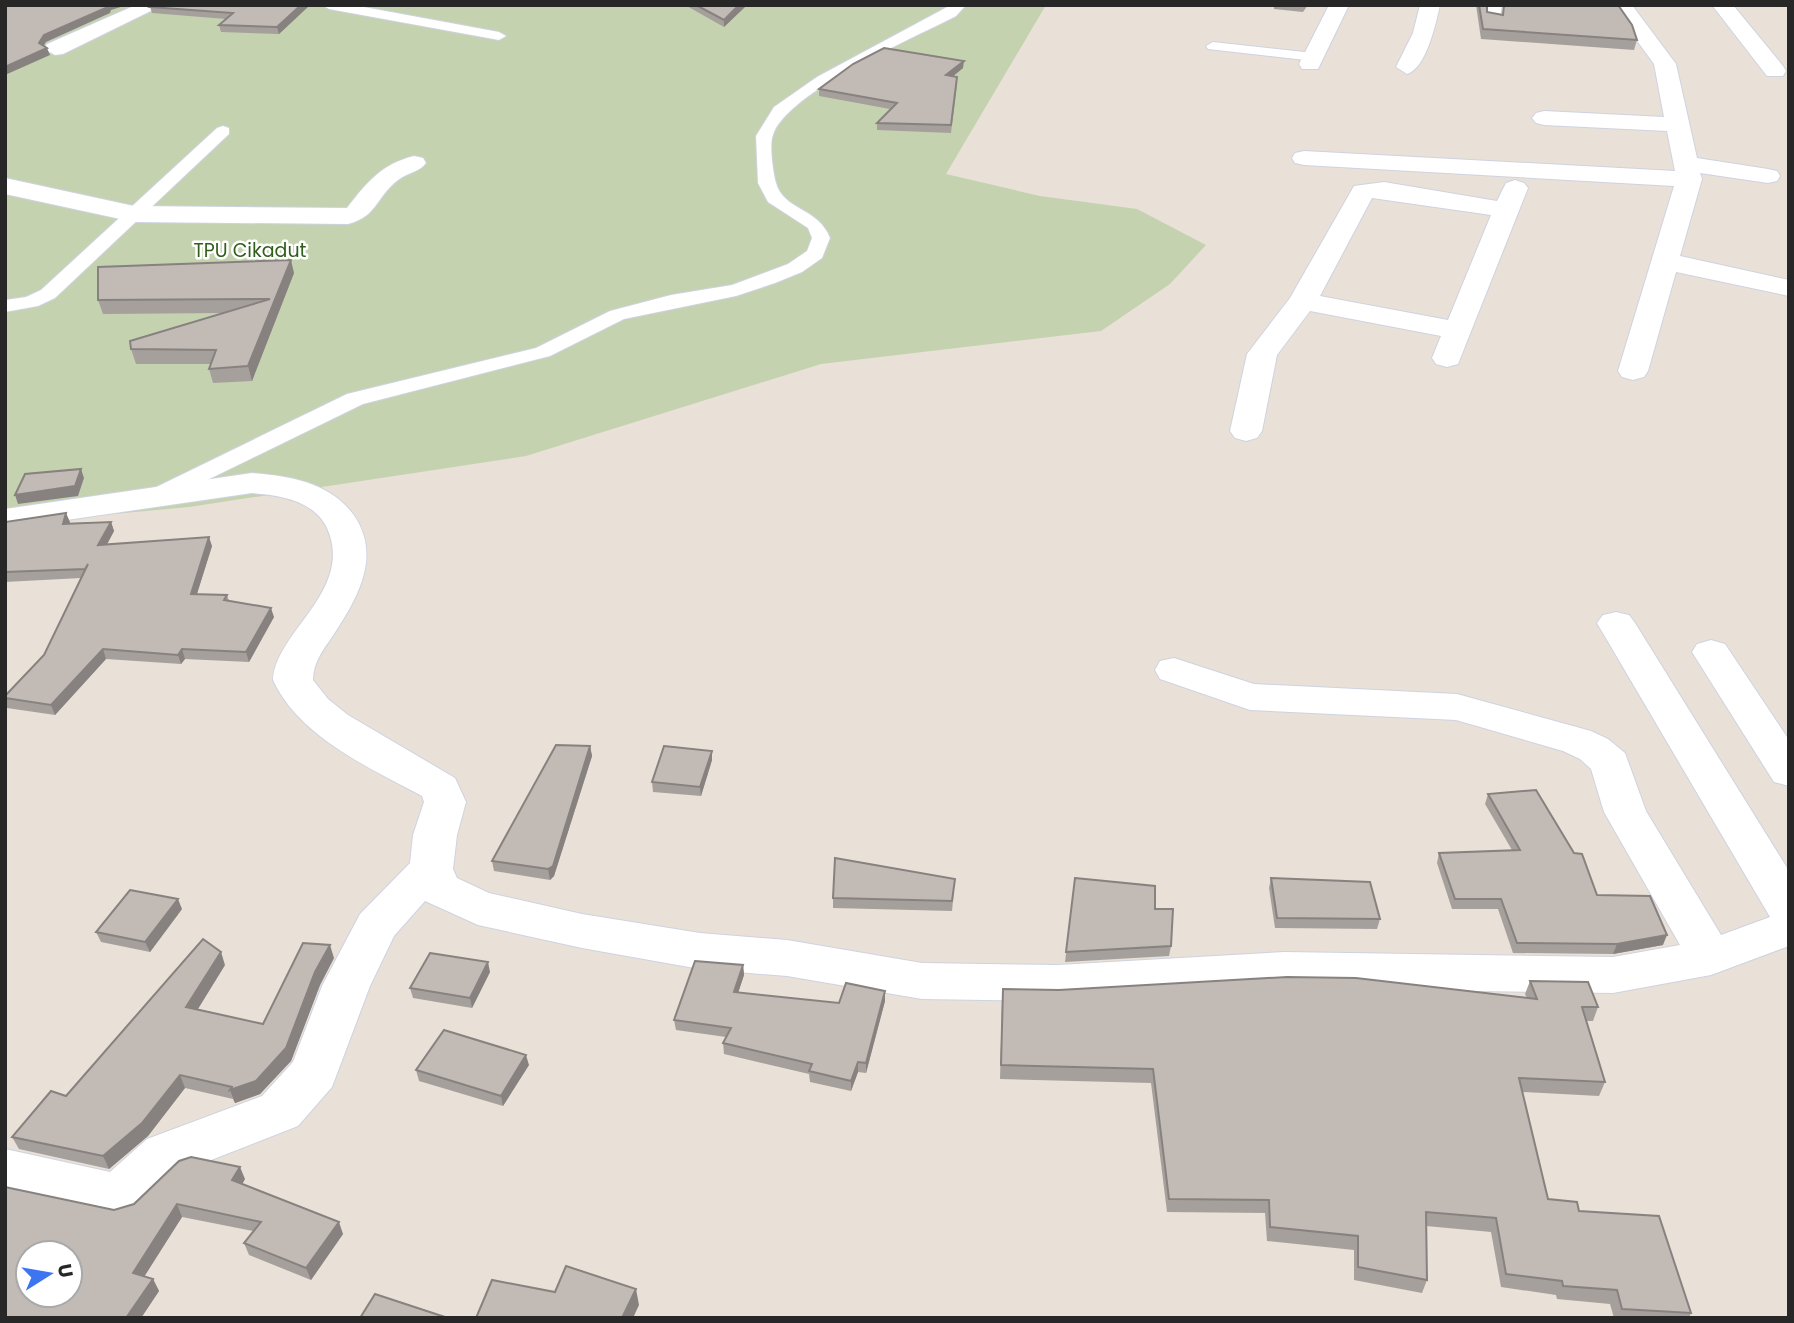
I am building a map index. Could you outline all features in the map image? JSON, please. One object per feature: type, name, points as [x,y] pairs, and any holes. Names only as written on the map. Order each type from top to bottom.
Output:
[{"type":"street","points":[[55,49],[153,5]]},
{"type":"street","points":[[1312,60],[1339,5]]},
{"type":"street","points":[[1407,66],[1423,33],[1430,5]]},
{"type":"street","points":[[1621,5],[1665,64],[1688,172],[1633,370]]},
{"type":"street","points":[[1722,5],[1775,71]]},
{"type":"street","points":[[1544,118],[1678,125]]},
{"type":"street","points":[[1304,158],[1768,176]]},
{"type":"street","points":[[5,186],[134,214],[348,216],[356,214],[387,175],[398,167],[414,163]]},
{"type":"street","points":[[1447,358],[1523,167]]},
{"type":"street","points":[[1246,431],[1262,354],[1303,301],[1363,191],[1384,190],[1506,210]]},
{"type":"street","points":[[1665,261],[1789,288]]},
{"type":"street","points":[[1303,301],[1458,331]]},
{"type":"street","points":[[5,519],[252,483],[289,487],[332,508],[348,529],[350,554],[342,589],[298,662],[293,679],[301,698],[340,729],[440,788],[445,802],[435,835],[431,869],[440,890],[478,908],[700,951],[787,958],[922,981],[1058,983],[1284,970],[1613,975],[1711,957],[1789,928]]},
{"type":"street","points":[[1616,623],[1789,909]]},
{"type":"street","points":[[1711,652],[1789,772]]},
{"type":"street","points":[[1174,670],[1250,697],[1457,707],[1577,741],[1594,749],[1610,763],[1625,812],[1711,957]]},
{"type":"street","points":[[5,1172],[118,1197],[165,1155],[280,1111],[314,1073],[346,986],[376,926],[394,904],[431,869]]},
{"type":"lane","points":[[329,5],[499,36]]},
{"type":"lane","points":[[150,499],[355,399],[543,352],[617,315],[671,301],[736,290],[795,268],[815,254],[821,238],[816,225],[777,202],[766,183],[764,136],[780,110],[822,80],[951,13],[960,5]]},
{"type":"lane","points":[[1213,46],[1312,60]]},
{"type":"lane","points":[[5,306],[31,302],[48,294],[223,131]]},
{"type":"green space","name":"TPU Cikadut","points":[[5,5],[1046,5],[946,174],[1040,196],[1137,209],[1206,245],[1170,284],[1101,331],[821,364],[526,456],[189,507],[5,524]]},
{"type":"building","points":[[5,5],[109,5],[44,35],[39,43],[47,48],[5,67]]},
{"type":"building","points":[[301,5],[277,27],[219,25],[233,13],[150,7]]},
{"type":"building","points":[[696,5],[739,5],[724,20]]},
{"type":"building","points":[[1479,5],[1487,5],[1487,12],[1503,15],[1504,5],[1618,5],[1632,25],[1637,40],[1483,29]]},
{"type":"building","points":[[884,48],[964,61],[946,75],[957,77],[951,125],[877,123],[897,103],[819,89],[853,64]]},
{"type":"building","points":[[291,260],[248,366],[209,369],[216,350],[131,349],[130,341],[270,299],[98,300],[98,267]]},
{"type":"building","points":[[81,469],[75,486],[15,495],[25,474]]},
{"type":"building","points":[[66,513],[63,524],[111,522],[98,545],[209,537],[191,594],[227,595],[224,600],[271,608],[246,652],[182,649],[178,655],[103,649],[51,705],[5,698],[44,655],[88,564],[85,569],[5,572],[5,522]]},
{"type":"building","points":[[556,745],[590,746],[553,866],[548,869],[492,861]]},
{"type":"building","points":[[664,746],[712,751],[700,787],[652,782]]},
{"type":"building","points":[[1536,790],[1574,853],[1582,854],[1597,895],[1650,896],[1667,935],[1617,944],[1517,943],[1501,899],[1455,899],[1439,853],[1520,850],[1488,794]]},
{"type":"building","points":[[835,858],[955,879],[952,901],[833,898]]},
{"type":"building","points":[[1075,878],[1155,886],[1155,909],[1173,909],[1171,946],[1066,952]]},
{"type":"building","points":[[1271,878],[1370,882],[1380,919],[1277,918]]},
{"type":"building","points":[[130,890],[178,899],[145,942],[96,932]]},
{"type":"building","points":[[203,939],[221,952],[186,1007],[263,1024],[303,943],[330,945],[315,972],[286,1048],[256,1081],[230,1090],[232,1087],[180,1075],[142,1123],[103,1156],[12,1137],[51,1091],[66,1096]]},
{"type":"building","points":[[430,953],[488,962],[470,998],[410,988]]},
{"type":"building","points":[[695,961],[743,965],[734,992],[839,1003],[846,983],[885,991],[866,1063],[858,1062],[851,1081],[809,1071],[812,1064],[723,1043],[731,1028],[674,1020]]},
{"type":"building","points":[[1287,977],[1356,978],[1537,999],[1530,981],[1588,982],[1598,1007],[1582,1007],[1605,1082],[1519,1078],[1548,1199],[1577,1202],[1579,1211],[1659,1216],[1691,1313],[1622,1309],[1617,1290],[1563,1286],[1562,1281],[1506,1274],[1496,1218],[1426,1212],[1427,1280],[1358,1267],[1358,1236],[1270,1227],[1269,1200],[1169,1199],[1153,1069],[1001,1065],[1003,989],[1059,990]]},
{"type":"building","points":[[444,1030],[526,1055],[501,1096],[416,1070]]},
{"type":"building","points":[[191,1157],[240,1167],[232,1180],[339,1222],[306,1268],[244,1243],[261,1222],[177,1204],[133,1273],[153,1279],[126,1318],[5,1318],[5,1187],[114,1210],[134,1204],[179,1161]]},
{"type":"building","points":[[566,1266],[636,1289],[622,1318],[476,1318],[492,1280],[555,1292]]},
{"type":"building","points":[[375,1294],[448,1318],[360,1318]]}]
